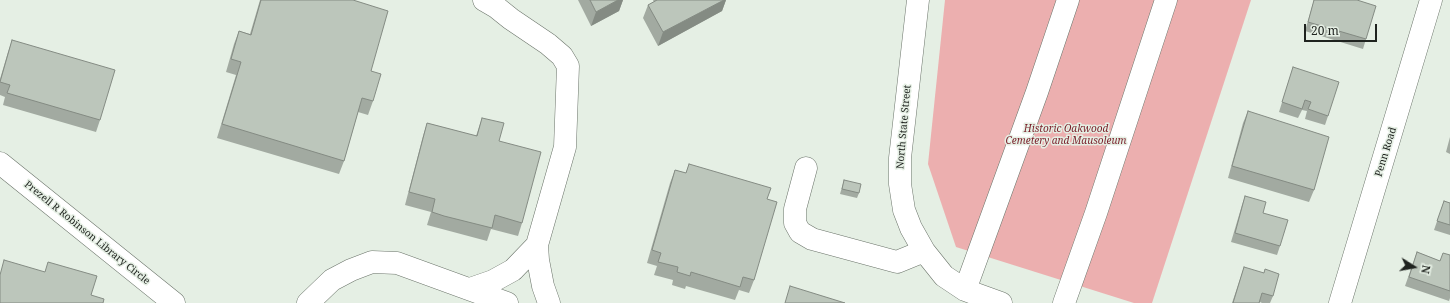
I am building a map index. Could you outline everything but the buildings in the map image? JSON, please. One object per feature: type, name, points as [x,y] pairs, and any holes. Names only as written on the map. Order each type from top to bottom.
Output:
[{"type":"street","points":[[484,0],[548,44],[562,56],[568,66],[565,148],[538,245],[538,260],[543,286],[549,303]]},
{"type":"street","name":"North State Street","points":[[918,0],[900,158],[900,184],[904,210],[911,228],[924,251],[944,276],[965,290],[1001,303]]},
{"type":"street","points":[[965,290],[1032,105],[1068,0]]},
{"type":"street","points":[[1064,303],[1096,213],[1166,0]]},
{"type":"street","name":"Penn Road","points":[[1340,303],[1431,0]]},
{"type":"street","name":"Prezell R Robinson Library Circle","points":[[0,163],[174,303]]},
{"type":"street","points":[[806,168],[795,209],[795,223],[800,232],[812,239],[897,262],[924,251]]},
{"type":"street","points":[[470,289],[493,281],[513,270],[538,245]]},
{"type":"street","points":[[308,303],[332,280],[351,270],[372,262],[397,263],[507,303]]},
{"type":"green space","name":"Historic Oakwood Cemetery and Mausoleum","points":[[945,0],[1251,0],[1152,303],[1134,303],[956,247],[928,164]]}]
